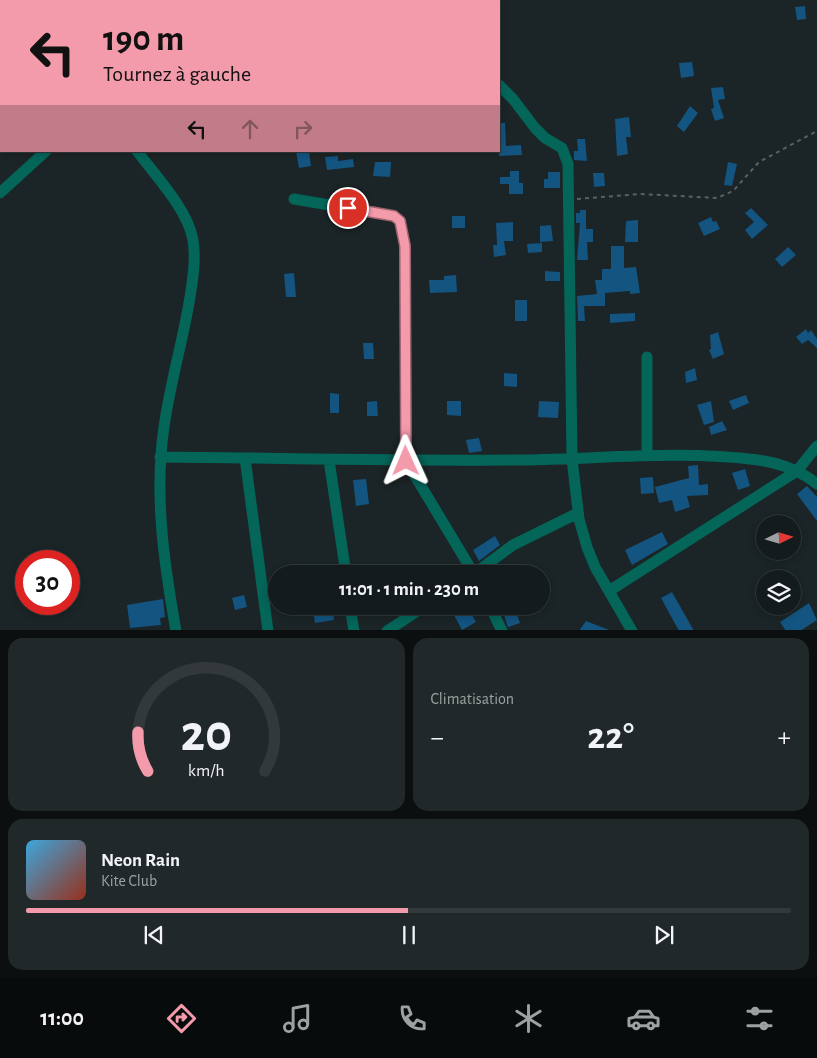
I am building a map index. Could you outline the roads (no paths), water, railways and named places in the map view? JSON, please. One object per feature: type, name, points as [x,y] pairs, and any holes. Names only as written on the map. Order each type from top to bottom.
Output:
[{"type":"street","points":[[500,86],[513,99],[535,128],[545,138],[562,148],[568,164],[572,459],[578,513],[586,547],[632,630]]},
{"type":"street","points":[[0,193],[45,152]]},
{"type":"street","points":[[138,152],[184,216],[193,239],[194,253],[187,314],[164,425],[160,457],[161,524],[176,630]]},
{"type":"street","points":[[294,199],[394,216],[400,221],[406,264],[406,461],[469,565]]},
{"type":"street","points":[[647,357],[647,456]]},
{"type":"street","points":[[609,591],[797,471],[817,446]]},
{"type":"street","points":[[160,457],[406,461],[647,456],[759,460],[797,471],[817,484]]},
{"type":"street","points":[[245,458],[268,630]]},
{"type":"street","points":[[329,460],[345,565]]},
{"type":"street","points":[[486,565],[513,545],[578,513]]},
{"type":"street","points":[[352,615],[354,630]]},
{"type":"street","points":[[387,630],[411,615]]},
{"type":"street","points":[[494,615],[502,630]]}]
